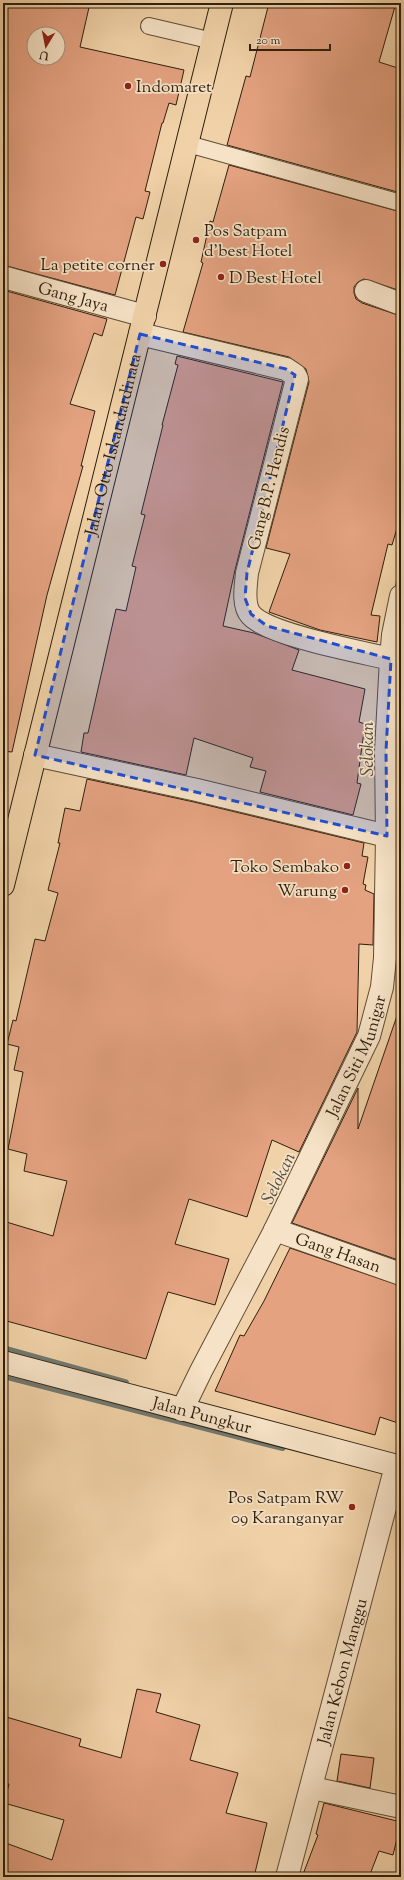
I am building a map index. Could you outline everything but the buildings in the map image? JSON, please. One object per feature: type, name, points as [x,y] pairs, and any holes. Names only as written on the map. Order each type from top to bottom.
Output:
[{"type":"main road","name":"Jalan Otto Iskandardinata","points":[[3,885],[222,3]]},
{"type":"street","name":"Gang Jaya","points":[[3,277],[142,325]]},
{"type":"street","points":[[366,291],[401,304]]},
{"type":"street","name":"Gang B.P. Hendis","points":[[142,325],[286,369],[295,375],[297,379],[246,573],[245,598],[250,614],[267,626],[310,640],[391,659]]},
{"type":"street","name":"Jalan Siti Munigar","points":[[182,1410],[274,1232],[369,1036],[389,959],[394,836],[386,751],[393,635],[401,596]]},
{"type":"street","points":[[35,755],[197,790],[394,836]]},
{"type":"street","name":"Gang Hasan","points":[[274,1232],[401,1274]]},
{"type":"street","name":"Jalan Pungkur","points":[[3,1362],[398,1466]]},
{"type":"street","name":"Jalan Kebon Manggu","points":[[287,1877],[398,1466]]},
{"type":"street","points":[[312,1788],[401,1807]]},
{"type":"lane","points":[[149,26],[213,42]]},
{"type":"lane","points":[[188,144],[401,203]]},
{"type":"highlighted area","points":[[140,334],[286,369],[295,375],[247,573],[245,598],[251,614],[267,626],[391,659],[386,751],[387,836],[35,755]]},
{"type":"waterway","name":"Selokan","points":[[397,596],[401,576]]},
{"type":"waterway","name":"Selokan","points":[[385,961],[401,964]]},
{"type":"waterway","points":[[3,1349],[125,1383]]},
{"type":"waterway","points":[[3,1375],[282,1447]]},
{"type":"place","name":"Indomaret","points":[[128,86]]},
{"type":"place","name":"Pos Satpam d'best Hotel","points":[[196,240]]},
{"type":"place","name":"La petite corner","points":[[163,264]]},
{"type":"place","name":"D Best Hotel","points":[[221,277]]},
{"type":"place","name":"Toko Sembako","points":[[347,866]]},
{"type":"place","name":"Warung","points":[[345,890]]},
{"type":"place","name":"Pos Satpam RW 09 Karanganyar","points":[[352,1507]]}]
